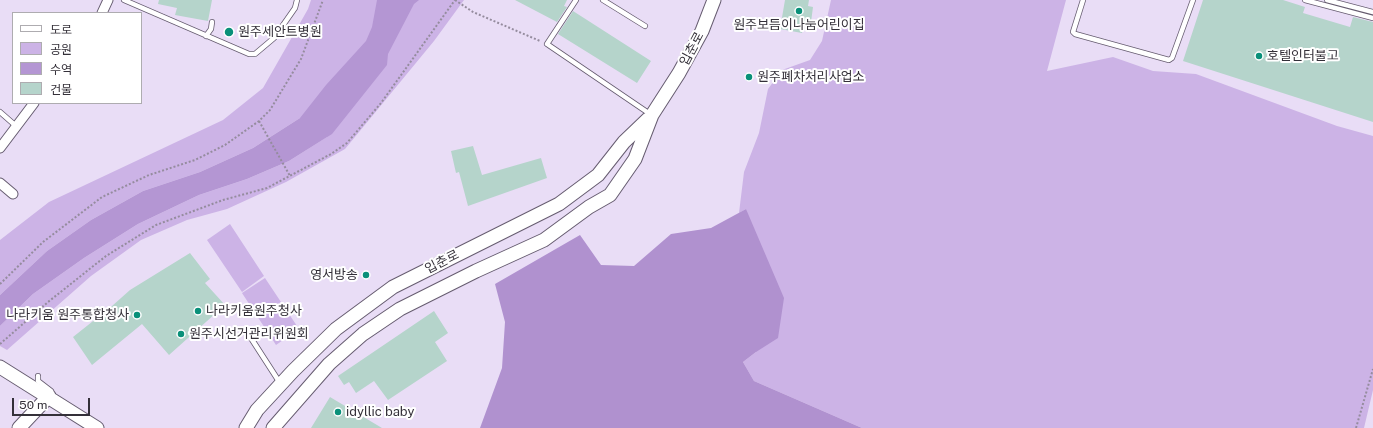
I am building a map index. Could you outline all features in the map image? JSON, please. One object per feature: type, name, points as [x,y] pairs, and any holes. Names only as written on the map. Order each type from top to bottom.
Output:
[{"type":"street","points":[[102,12],[108,0]]},
{"type":"street","name":"입춘로","points":[[273,428],[329,364],[363,334],[400,309],[476,271],[544,240],[590,207],[610,195],[635,159],[652,115],[679,73],[702,31],[714,0]]},
{"type":"street","points":[[0,148],[33,104]]},
{"type":"street","name":"입춘로","points":[[246,428],[257,410],[336,330],[393,287],[559,204],[598,175],[624,142],[652,115]]},
{"type":"street","points":[[0,183],[13,194]]},
{"type":"street","points":[[1,368],[49,396],[98,428]]},
{"type":"street","points":[[19,428],[49,396]]},
{"type":"lane","points":[[124,0],[135,2],[206,36],[249,54],[255,54],[274,38],[295,8],[297,0]]},
{"type":"lane","points":[[576,0],[547,44],[652,115]]},
{"type":"lane","points":[[603,0],[645,26]]},
{"type":"lane","points":[[1083,0],[1073,32],[1075,34],[1169,60],[1172,58],[1193,0]]},
{"type":"lane","points":[[1305,0],[1373,18]]},
{"type":"lane","points":[[1327,0],[1373,12]]},
{"type":"lane","points":[[206,36],[211,29],[212,22]]},
{"type":"lane","points":[[0,112],[16,126]]},
{"type":"lane","points":[[249,335],[281,384]]},
{"type":"lane","points":[[33,387],[38,376],[38,381],[67,402],[72,411]]},
{"type":"path","points":[[0,284],[43,242],[102,197],[149,175],[195,160],[225,145],[259,121],[270,110],[301,59],[323,0]]},
{"type":"path","points":[[0,344],[48,302],[100,260],[156,225],[223,200],[267,188],[331,154],[347,143],[382,103],[455,0],[473,12],[547,44]]},
{"type":"path","points":[[259,121],[290,176]]},
{"type":"path","points":[[1356,428],[1373,369]]},
{"type":"green space","points":[[311,0],[464,0],[434,41],[345,149],[286,182],[227,209],[187,220],[141,240],[91,276],[7,350],[0,346],[0,326],[33,294],[84,258],[138,224],[199,195],[247,179],[289,161],[327,137],[300,118],[253,148],[200,172],[143,191],[91,220],[47,251],[0,295],[0,240],[49,202],[223,120],[263,88],[308,9]]},
{"type":"green space","points":[[831,0],[1066,0],[1047,71],[1113,57],[1153,71],[1196,74],[1337,126],[1373,136],[1373,390],[1364,428],[862,428],[754,381],[743,362],[756,352],[746,209],[739,213],[744,172],[759,133],[768,89],[782,70],[810,60],[822,41]]},
{"type":"green space","points":[[230,224],[264,276],[242,292],[207,240]]},
{"type":"green space","points":[[265,278],[299,329],[276,345],[242,293]]},
{"type":"shaded area","points":[[746,209],[784,298],[778,338],[743,362],[754,381],[862,428],[480,428],[502,368],[505,322],[495,284],[580,235],[601,265],[634,266],[671,234],[711,228]]},
{"type":"water","points":[[377,0],[419,0],[414,4],[388,54],[387,65],[332,134],[289,161],[247,179],[199,195],[138,224],[84,258],[33,294],[0,326],[0,295],[47,251],[91,220],[143,191],[200,172],[253,148],[300,118],[326,85],[366,41],[372,27]]},
{"type":"building","points":[[159,0],[212,0],[208,21],[175,15],[177,8],[158,4]]},
{"type":"building","points":[[515,0],[567,0],[564,6],[567,7],[557,22]]},
{"type":"building","points":[[785,0],[809,0],[808,6],[813,7],[811,22],[804,21],[802,33],[780,29]]},
{"type":"building","points":[[1203,0],[1283,0],[1305,7],[1303,13],[1350,27],[1353,17],[1373,22],[1373,122],[1183,61]]},
{"type":"building","points":[[573,11],[651,61],[637,83],[558,34]]},
{"type":"building","points":[[473,146],[482,175],[541,158],[547,178],[468,206],[459,172],[456,173],[451,151]]},
{"type":"building","name":"나라키움 원주통합청사","points":[[190,253],[210,279],[205,283],[225,305],[169,355],[142,324],[92,365],[73,337],[130,290]]},
{"type":"building","points":[[434,311],[448,333],[435,342],[447,361],[388,400],[374,381],[356,393],[349,382],[344,385],[338,376]]},
{"type":"building","name":"idyllic baby","points":[[330,397],[335,400],[382,428],[311,428]]},
{"type":"place","name":"원주보듬이나눔어린이집","points":[[799,11]]},
{"type":"place","name":"원주세안트병원","points":[[229,32]]},
{"type":"place","name":"호텔인터불고","points":[[1259,56]]},
{"type":"place","name":"원주폐차처리사업소","points":[[749,77]]},
{"type":"place","name":"영서방송","points":[[366,275]]},
{"type":"place","name":"나라키움원주청사","points":[[198,311]]},
{"type":"place","name":"나라키움 원주통합청사","points":[[137,315]]},
{"type":"place","name":"원주시선거관리위원회","points":[[181,334]]},
{"type":"place","name":"idyllic baby","points":[[338,412]]}]
